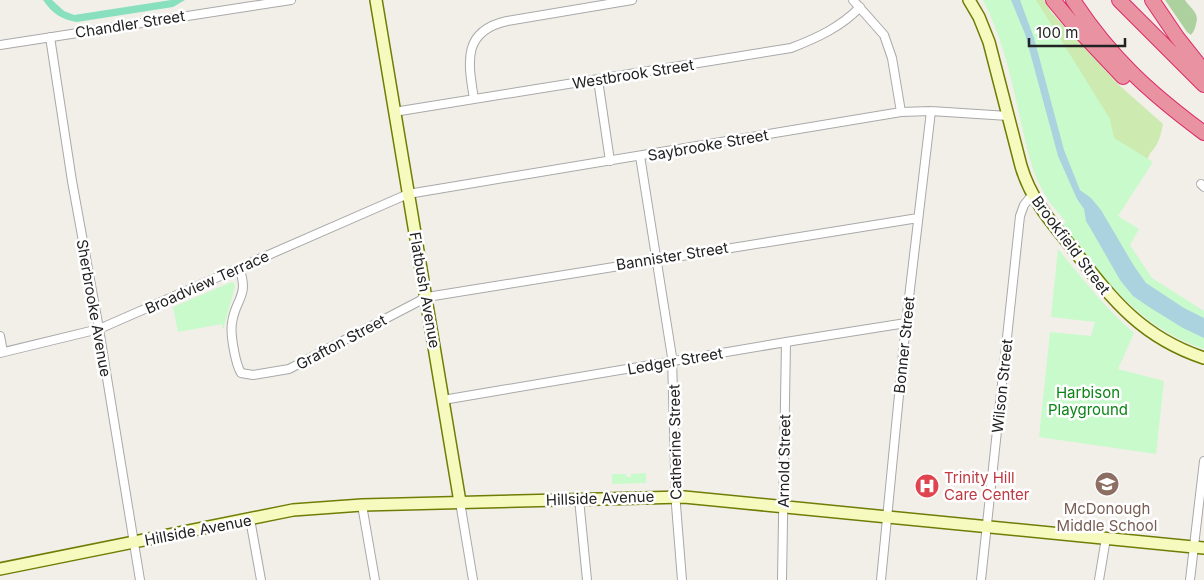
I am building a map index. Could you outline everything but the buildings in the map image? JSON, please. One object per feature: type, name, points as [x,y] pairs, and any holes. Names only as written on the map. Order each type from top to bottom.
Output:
[{"type":"highway","points":[[1053,0],[1114,69],[1139,93],[1159,103],[1204,134]]},
{"type":"highway","points":[[1073,0],[1112,53],[1159,103]]},
{"type":"highway","points":[[1119,0],[1176,58],[1203,80]]},
{"type":"highway","points":[[1152,0],[1203,80]]},
{"type":"street","name":"Chandler Street","points":[[0,45],[291,0]]},
{"type":"street","name":"Flatbush Avenue","points":[[376,0],[473,580]]},
{"type":"street","points":[[474,99],[470,60],[472,45],[481,31],[491,25],[507,21],[632,0]]},
{"type":"street","points":[[853,0],[884,35],[889,46],[901,112]]},
{"type":"street","name":"Brookfield Street","points":[[969,0],[979,17],[989,42],[1021,166],[1032,194],[1077,256],[1122,309],[1154,335],[1180,349],[1204,358]]},
{"type":"street","name":"Westbrook Street","points":[[394,112],[792,48],[840,25],[860,7]]},
{"type":"street","name":"Sherbrooke Avenue","points":[[50,37],[72,181],[99,329],[140,580]]},
{"type":"street","points":[[598,80],[610,161]]},
{"type":"street","name":"Saybrooke Street","points":[[408,194],[901,112],[931,111],[1008,116]]},
{"type":"street","name":"Bonner Street","points":[[880,580],[906,324],[931,111]]},
{"type":"street","name":"Catherine Street","points":[[640,156],[672,361],[676,496],[682,580]]},
{"type":"street","name":"Broadview Terrace","points":[[1,352],[99,329],[408,194]]},
{"type":"street","name":"Wilson Street","points":[[981,580],[1020,216],[1024,205],[1032,194]]},
{"type":"street","name":"Bannister Street","points":[[426,297],[918,218]]},
{"type":"street","name":"Grafton Street","points":[[239,268],[244,284],[232,321],[232,328],[237,366],[241,373],[247,375],[289,369],[426,297]]},
{"type":"street","name":"Ledger Street","points":[[443,400],[786,342],[906,324]]},
{"type":"street","points":[[0,336],[1,352]]},
{"type":"street","name":"Arnold Street","points":[[782,580],[786,342]]},
{"type":"street","points":[[1190,580],[1199,547],[1204,461]]},
{"type":"street","name":"Hillside Avenue","points":[[0,569],[301,509],[362,504],[676,496],[1199,547]]},
{"type":"street","points":[[579,499],[587,580]]},
{"type":"street","points":[[362,504],[375,580]]},
{"type":"street","points":[[250,519],[261,580]]},
{"type":"street","points":[[1099,580],[1106,538]]},
{"type":"green space","points":[[43,0],[52,0],[64,11],[74,15],[171,0],[185,0],[173,7],[77,22],[67,20],[58,15]]},
{"type":"green space","points":[[983,0],[1036,0],[1110,119],[1114,138],[1153,162],[1118,216],[1139,229],[1130,245],[1152,278],[1204,311],[1204,349],[1180,340],[1141,314],[1108,282],[1062,226],[1066,222],[1048,200],[1035,174],[1005,58],[996,28]]},
{"type":"green space","points":[[1031,0],[1044,0],[1052,13],[1119,85],[1163,124],[1158,142],[1150,153],[1147,162],[1123,163]]},
{"type":"green space","points":[[1165,0],[1185,0],[1194,11],[1197,20],[1191,35],[1187,32]]},
{"type":"green space","name":"Harbison Playground","points":[[1058,249],[1104,303],[1134,333],[1118,369],[1164,381],[1156,454],[1039,437],[1050,332],[1091,336],[1095,322],[1051,317]]},
{"type":"green space","points":[[232,282],[235,287],[223,330],[222,324],[178,332],[173,307]]},
{"type":"green space","points":[[646,473],[646,483],[612,484],[612,474],[626,474],[627,477],[631,477],[631,474]]},
{"type":"water","points":[[1011,0],[1020,0],[1034,38],[1064,150],[1080,190],[1091,198],[1101,210],[1146,283],[1184,308],[1204,318],[1204,338],[1183,328],[1133,296],[1120,280],[1086,221],[1084,209],[1077,199],[1058,156],[1025,34]]},
{"type":"place","name":"McDonough Middle School","points":[[1107,484]]},
{"type":"place","name":"Trinity Hill Care Center","points":[[927,486]]}]
